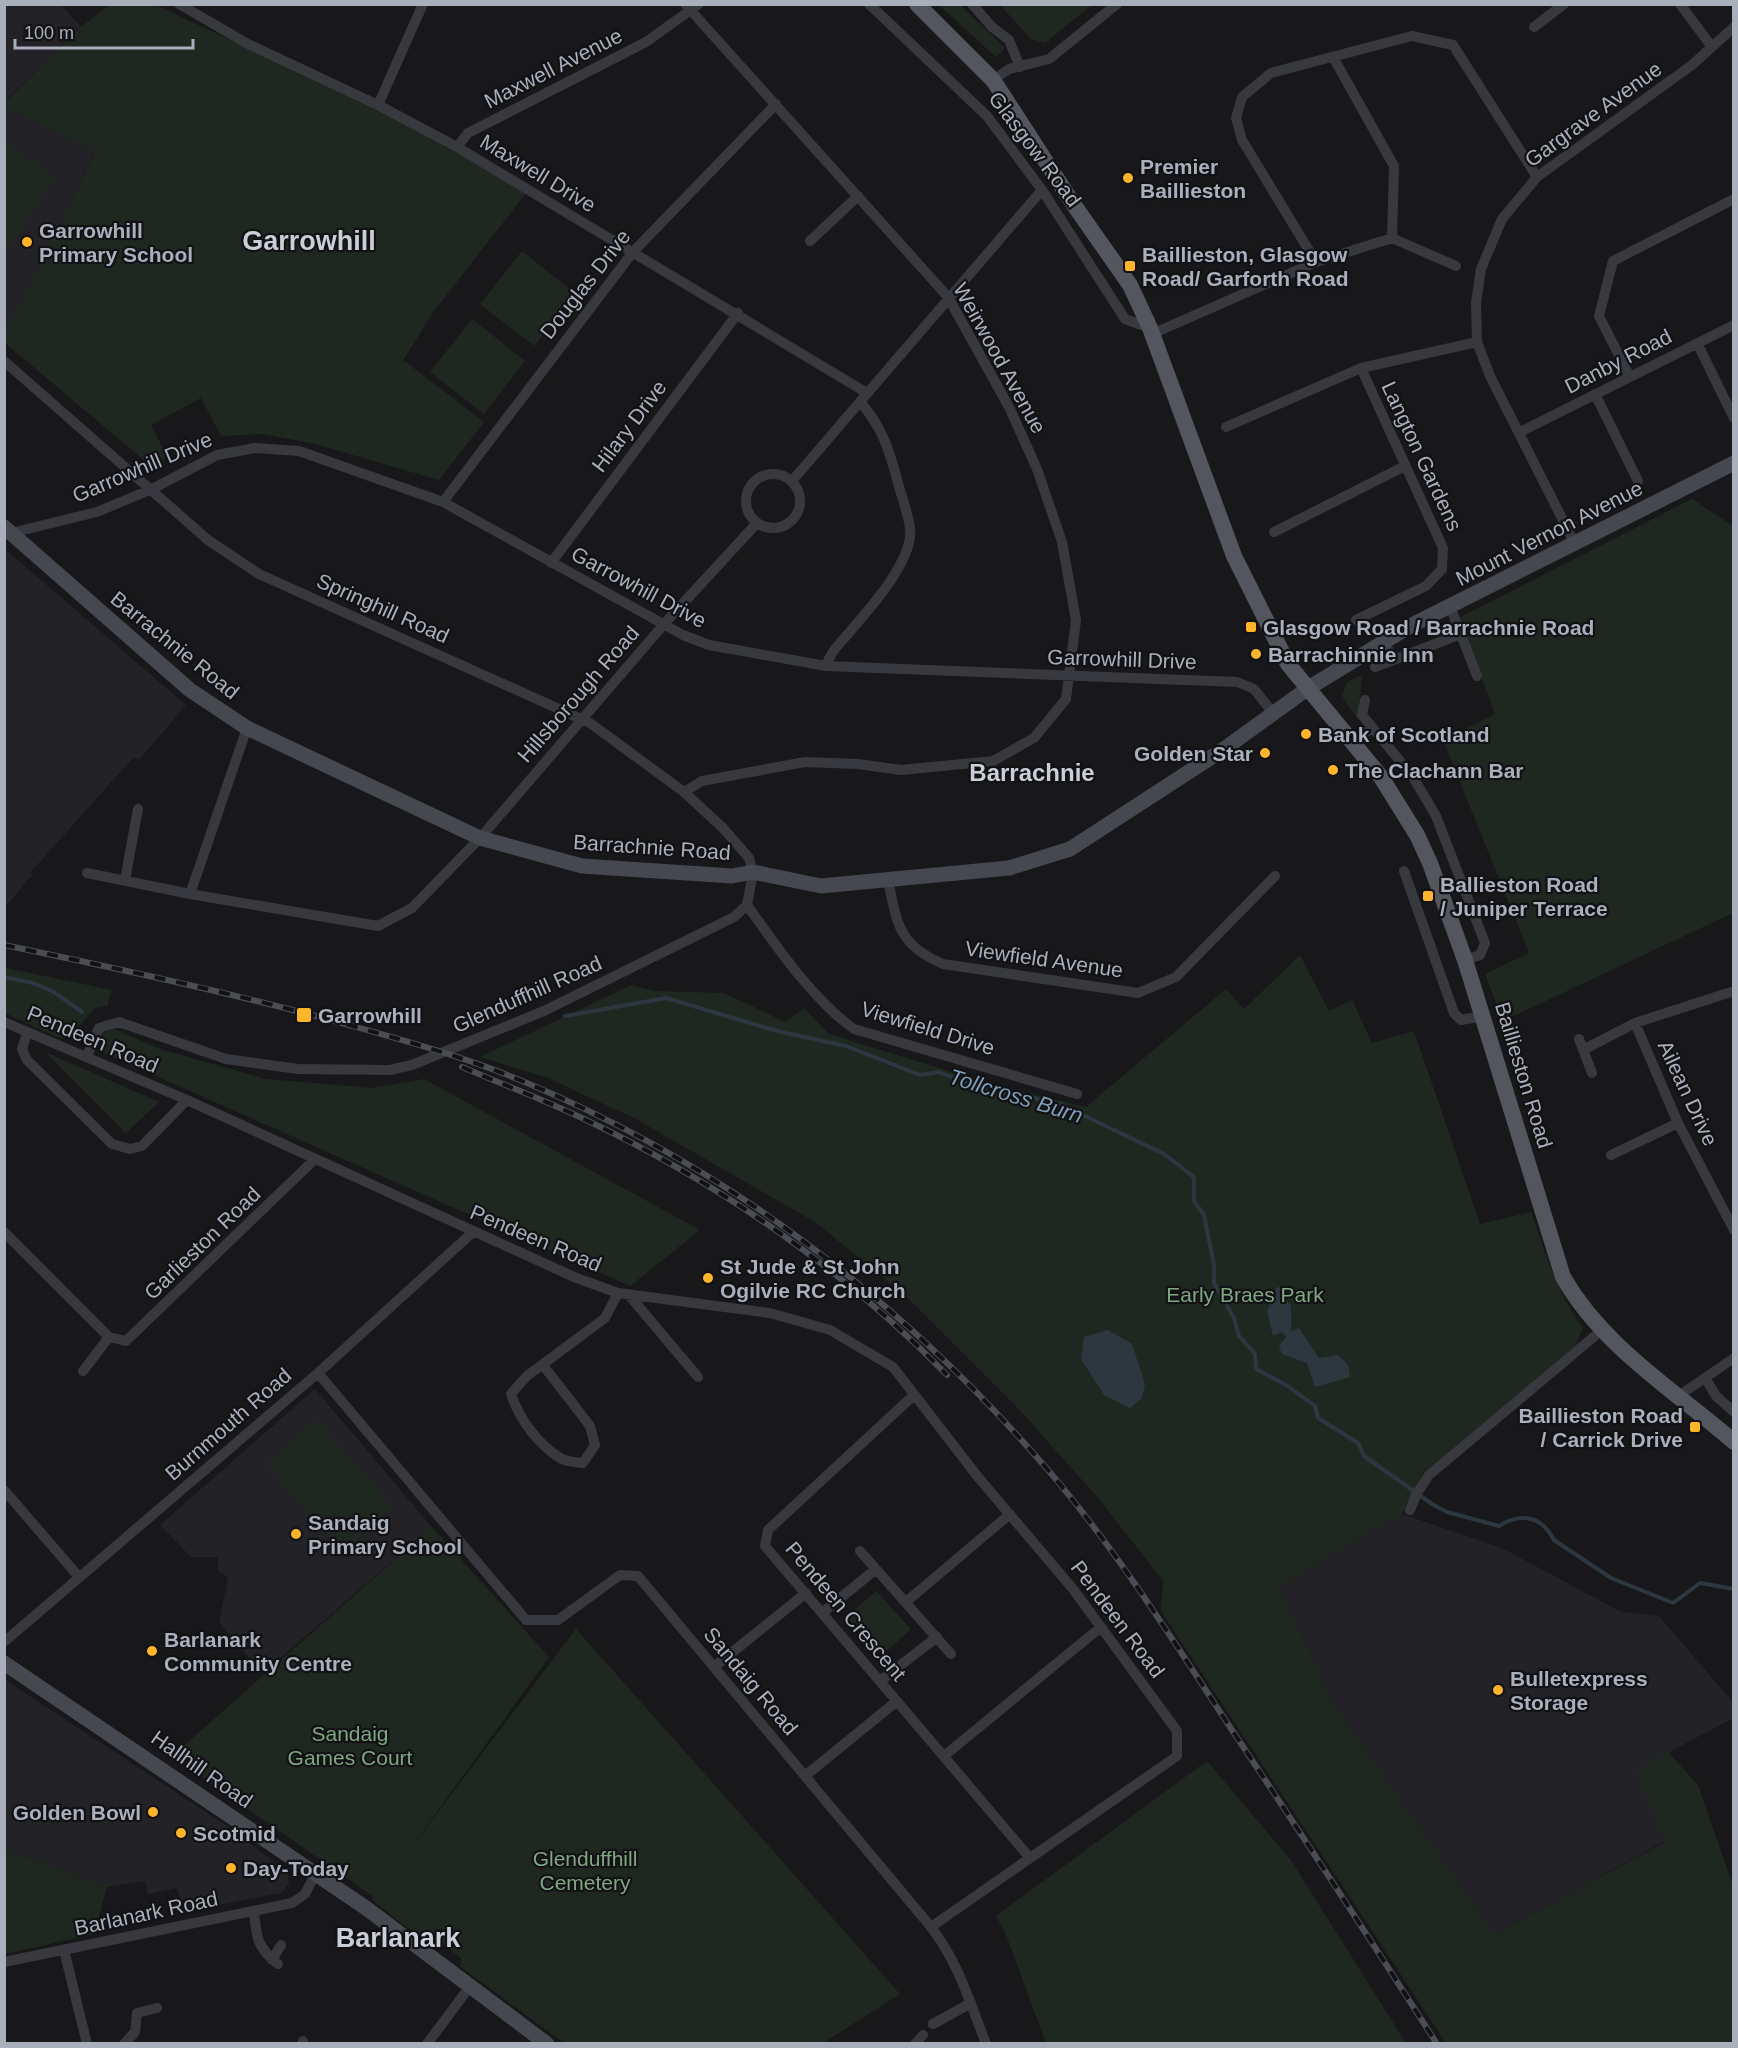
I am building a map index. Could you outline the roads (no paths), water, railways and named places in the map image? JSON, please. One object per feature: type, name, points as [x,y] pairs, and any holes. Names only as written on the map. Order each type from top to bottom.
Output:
[{"type":"main road","name":"Glasgow Road","points":[[917,4],[993,80],[1074,205],[1130,285],[1151,331],[1234,556],[1288,664],[1307,689]]},
{"type":"main road","name":"Mount Vernon Avenue","points":[[1307,689],[1410,626],[1734,463]]},
{"type":"main road","name":"Barrachnie Road","points":[[8,530],[189,690],[247,728],[480,838],[582,866],[732,876],[753,872],[821,886],[1009,868],[1070,849],[1149,800],[1307,689]]},
{"type":"main road","name":"Baillieston Road","points":[[1307,689],[1354,743],[1397,801],[1430,863],[1466,960],[1563,1277],[1575,1299],[1632,1360],[1680,1395],[1734,1442]]},
{"type":"main road","name":"Hallhill Road","points":[[4,1663],[316,1873],[547,2043]]},
{"type":"street","name":"Maxwell Drive","points":[[179,4],[248,44],[378,105],[457,147],[738,314],[863,397],[889,448],[910,529],[908,546],[901,562],[880,593],[830,653],[826,666]]},
{"type":"street","points":[[378,105],[423,4]]},
{"type":"street","name":"Glasgow Road","points":[[869,4],[987,116],[1042,190],[1125,319],[1151,331]]},
{"type":"street","points":[[972,4],[992,27],[1009,40],[1020,67]]},
{"type":"street","points":[[993,80],[1009,69],[1049,59],[1117,4]]},
{"type":"street","points":[[1534,27],[1564,4]]},
{"type":"street","points":[[1680,4],[1712,47]]},
{"type":"street","name":"Weirwood Avenue","points":[[684,792],[702,781],[805,762],[858,764],[902,770],[993,761],[1034,738],[1066,699],[1076,620],[1062,542],[1037,469],[1014,417],[948,297],[692,7]]},
{"type":"street","name":"Maxwell Avenue","points":[[457,147],[468,133],[646,42],[692,7]]},
{"type":"street","name":"Gargrave Avenue","points":[[1575,544],[1490,376],[1477,342],[1476,303],[1481,269],[1502,219],[1537,177],[1692,65],[1734,27]]},
{"type":"street","points":[[1316,262],[1242,141],[1236,118],[1242,97],[1271,73],[1412,36],[1453,45],[1537,177]]},
{"type":"street","points":[[1333,57],[1394,166],[1392,238]]},
{"type":"street","name":"Douglas Drive","points":[[443,502],[633,252],[776,104]]},
{"type":"street","points":[[1026,167],[1041,154]]},
{"type":"street","points":[[792,481],[1042,190]]},
{"type":"street","points":[[810,241],[858,196]]},
{"type":"street","points":[[1630,377],[1599,315],[1613,261],[1734,200]]},
{"type":"street","points":[[1057,215],[1074,205]]},
{"type":"street","points":[[1151,331],[1316,262],[1392,238],[1456,266]]},
{"type":"street","name":"Hilary Drive","points":[[551,562],[738,314]]},
{"type":"street","name":"Danby Road","points":[[1520,432],[1734,325]]},
{"type":"street","points":[[1226,427],[1360,368],[1477,342]]},
{"type":"street","points":[[1697,343],[1734,418]]},
{"type":"street","name":"Springhill Road","points":[[4,362],[208,540],[259,574],[581,719],[684,792],[723,828],[750,858],[753,872]]},
{"type":"street","name":"Langton Gardens","points":[[1356,620],[1426,586],[1442,569],[1443,548],[1360,368]]},
{"type":"street","points":[[1595,394],[1638,481]]},
{"type":"street","name":"Garrowhill Drive","points":[[8,530],[97,512],[152,489],[217,455],[255,447],[298,452],[443,502],[683,635],[710,645],[826,666],[1237,682],[1254,689],[1273,713]]},
{"type":"street","points":[[1274,532],[1406,466]]},
{"type":"street","points":[[775,474],[792,481],[800,497],[800,506],[791,522],[774,528],[757,524],[751,517],[745,500],[751,484],[758,478],[775,474]]},
{"type":"street","name":"Hillsborough Road","points":[[87,873],[190,894],[378,926],[412,908],[480,838],[665,623],[757,524]]},
{"type":"street","points":[[1450,606],[1476,676]]},
{"type":"street","points":[[1375,667],[1461,634]]},
{"type":"street","points":[[1385,643],[1393,660]]},
{"type":"street","points":[[1365,700],[1362,715],[1413,777],[1436,816],[1485,943],[1480,955],[1466,960]]},
{"type":"street","points":[[1354,743],[1372,727]]},
{"type":"street","points":[[190,894],[247,728]]},
{"type":"street","points":[[125,880],[138,809]]},
{"type":"street","points":[[1404,871],[1454,1013],[1461,1020],[1483,1016]]},
{"type":"street","points":[[747,905],[753,872]]},
{"type":"street","name":"Viewfield Avenue","points":[[888,880],[895,918],[907,941],[921,955],[943,964],[1138,993],[1176,977],[1275,876]]},
{"type":"street","name":"Glenduffhill Road","points":[[87,1056],[99,1028],[120,1022],[226,1059],[298,1069],[390,1070],[412,1065],[544,1011],[718,926],[734,917],[747,905]]},
{"type":"street","name":"Viewfield Drive","points":[[747,905],[767,934],[836,1016],[854,1029],[1077,1094]]},
{"type":"street","points":[[1635,1023],[1734,991]]},
{"type":"street","name":"Pendeen Road","points":[[4,1022],[187,1100],[473,1232],[623,1294],[666,1302],[770,1313],[830,1330],[892,1367],[1073,1589],[1177,1731],[1177,1756],[1030,1858]]},
{"type":"street","name":"Ailean Drive","points":[[1592,1073],[1581,1045],[1635,1023],[1678,1123],[1734,1230]]},
{"type":"street","points":[[27,1033],[22,1049],[27,1060],[112,1144],[130,1149],[142,1146],[187,1100]]},
{"type":"street","points":[[1611,1155],[1678,1123]]},
{"type":"street","name":"Garlieston Road","points":[[110,1337],[126,1341],[140,1331],[315,1159]]},
{"type":"street","points":[[4,1232],[10,1242],[110,1337],[83,1371]]},
{"type":"street","name":"Burnmouth Road","points":[[4,1642],[318,1373],[473,1232]]},
{"type":"street","points":[[543,1365],[590,1426],[596,1445],[583,1463],[561,1460],[538,1439],[516,1409],[512,1395],[527,1376],[605,1318],[623,1294],[698,1377]]},
{"type":"street","points":[[1410,1510],[1417,1493],[1429,1475],[1602,1330]]},
{"type":"street","points":[[1680,1395],[1734,1358]]},
{"type":"street","name":"Sandaig Road","points":[[318,1373],[526,1620],[558,1620],[620,1575],[638,1576],[949,1951],[986,2043]]},
{"type":"street","points":[[1706,1379],[1716,1396],[1734,1412]]},
{"type":"street","name":"Pendeen Crescent","points":[[914,1395],[768,1530],[765,1546],[1030,1858]]},
{"type":"street","points":[[4,1490],[79,1577]]},
{"type":"street","points":[[906,1602],[1010,1514]]},
{"type":"street","points":[[860,1551],[951,1654]]},
{"type":"street","points":[[822,1612],[876,1569]]},
{"type":"street","points":[[714,1667],[806,1593]]},
{"type":"street","points":[[944,1756],[1101,1627]]},
{"type":"street","points":[[880,1681],[937,1636]]},
{"type":"street","points":[[805,1776],[897,1701]]},
{"type":"street","points":[[931,1927],[1030,1858]]},
{"type":"street","name":"Barlanark Road","points":[[4,1962],[292,1903],[305,1894],[316,1873]]},
{"type":"street","points":[[254,1911],[263,1953],[275,1962],[281,1945]]},
{"type":"street","points":[[64,1950],[87,2043]]},
{"type":"street","points":[[427,2043],[471,1985]]},
{"type":"street","points":[[933,2024],[970,2003]]},
{"type":"street","points":[[123,2043],[135,2032],[137,2013],[157,2008]]},
{"type":"waterway","name":"Tollcross Burn","points":[[4,977],[33,983],[54,992],[82,1012]]},
{"type":"waterway","name":"Tollcross Burn","points":[[565,1016],[666,998],[777,1031],[846,1046],[920,1075],[939,1072],[993,1093],[1011,1093],[1060,1104],[1164,1154],[1194,1177],[1194,1201],[1204,1215],[1214,1265],[1214,1283],[1234,1318],[1239,1336],[1255,1354],[1256,1369],[1286,1385],[1315,1406],[1318,1418],[1358,1443],[1364,1456],[1447,1512],[1499,1526],[1515,1519],[1537,1521],[1543,1525],[1554,1540],[1611,1578],[1673,1603],[1700,1583],[1734,1589]]},
{"type":"railway","points":[[4,945],[297,1011],[481,1065],[602,1117],[674,1156],[744,1199],[810,1246],[874,1297],[935,1351],[993,1409],[1048,1470],[1096,1529],[1162,1623],[1437,2044]]},
{"type":"railway","points":[[462,1067],[541,1100],[637,1145],[733,1201],[824,1265],[867,1300],[947,1375]]},
{"type":"place","name":"Premier Baillieston","points":[[1128,178]]},
{"type":"place","name":"Garrowhill Primary School","points":[[27,242]]},
{"type":"place","name":"Baillieston, Glasgow Road/ Garforth Road","points":[[1130,266]]},
{"type":"place","name":"Glasgow Road / Barrachnie Road","points":[[1251,627]]},
{"type":"place","name":"Barrachinnie Inn","points":[[1256,654]]},
{"type":"place","name":"Bank of Scotland","points":[[1306,734]]},
{"type":"place","name":"Golden Star","points":[[1265,753]]},
{"type":"place","name":"The Clachann Bar","points":[[1333,770]]},
{"type":"place","name":"Ballieston Road / Juniper Terrace","points":[[1428,896]]},
{"type":"place","name":"Garrowhill","points":[[304,1015]]},
{"type":"place","name":"St Jude & St John Ogilvie RC Church","points":[[708,1278]]},
{"type":"place","name":"Baillieston Road / Carrick Drive","points":[[1695,1427]]},
{"type":"place","name":"Sandaig Primary School","points":[[296,1534]]},
{"type":"place","name":"Barlanark Community Centre","points":[[152,1651]]},
{"type":"place","name":"Bulletexpress Storage","points":[[1498,1690]]},
{"type":"place","name":"Golden Bowl","points":[[153,1812]]},
{"type":"place","name":"Scotmid","points":[[181,1833]]},
{"type":"place","name":"Day-Today","points":[[231,1868]]},
{"type":"district","name":"Garrowhill","points":[[309,241]]},
{"type":"district","name":"Barrachnie","points":[[1032,772]]},
{"type":"district","name":"Barlanark","points":[[398,1938]]},
{"type":"park label","name":"Early Braes Park","points":[[1245,1294]]},
{"type":"park label","name":"Sandaig Games Court","points":[[350,1745]]},
{"type":"park label","name":"Glenduffhill Cemetery","points":[[585,1870]]}]
